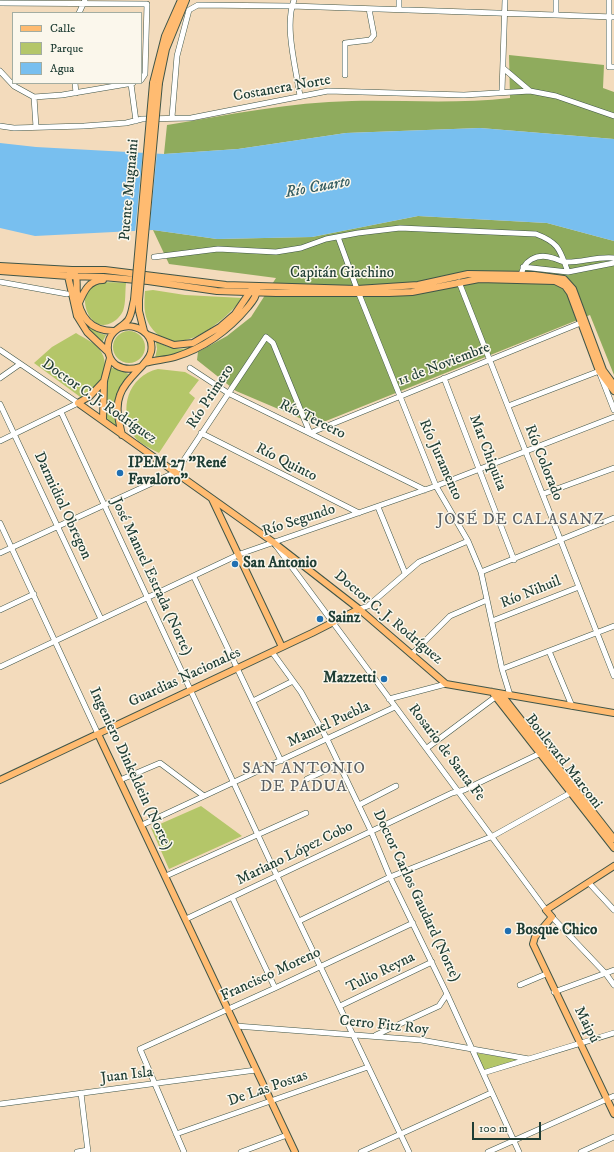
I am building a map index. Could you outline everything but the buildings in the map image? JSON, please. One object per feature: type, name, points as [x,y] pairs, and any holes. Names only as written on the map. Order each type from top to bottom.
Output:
[{"type":"main road","points":[[156,83],[165,36],[181,0]]},
{"type":"main road","points":[[156,83],[166,49],[186,0]]},
{"type":"main road","name":"Puente Mugnaini","points":[[136,300],[156,83]]},
{"type":"main road","name":"Capitán Giachino","points":[[0,266],[117,271],[276,293],[412,292],[479,279],[550,276],[564,279],[573,289],[584,322]]},
{"type":"main road","points":[[72,270],[76,276],[79,303],[85,317],[94,328],[117,330],[134,326],[174,345],[193,343],[220,327],[235,314],[255,289],[253,300],[235,322],[214,339],[176,356],[127,369],[120,368],[87,332],[77,316],[68,276],[72,270]]},
{"type":"main road","name":"Capitán Giachino","points":[[0,271],[123,278],[217,291],[255,289]]},
{"type":"main road","name":"Capitán Giachino","points":[[358,292],[402,287],[468,274],[544,280],[562,284],[570,293],[584,322]]},
{"type":"main road","points":[[79,303],[82,294],[91,283],[96,280],[123,278]]},
{"type":"main road","points":[[103,420],[104,381],[109,355],[108,341],[117,330],[128,321],[136,300]]},
{"type":"main road","points":[[122,435],[117,414],[120,396],[125,384],[143,365],[151,353],[150,341],[146,333],[136,300]]},
{"type":"main road","points":[[584,322],[601,370],[614,391]]},
{"type":"main road","points":[[601,370],[614,385]]},
{"type":"main road","points":[[78,403],[90,396],[104,381]]},
{"type":"main road","name":"Doctor C. J. Rodríguez","points":[[78,403],[212,497],[273,542],[359,609],[446,684]]},
{"type":"main road","points":[[212,497],[240,554],[282,647]]},
{"type":"main road","name":"Guardias Nacionales","points":[[0,780],[272,652],[359,609]]},
{"type":"main road","points":[[446,684],[496,694],[510,695],[614,713]]},
{"type":"main road","name":"Boulevard Marconi","points":[[496,694],[542,752],[614,848]]},
{"type":"main road","name":"Ingeniero Dinkeldein (Norte)","points":[[98,734],[295,1152]]},
{"type":"main road","name":"Boulevard Marconi","points":[[572,792],[614,839]]},
{"type":"main road","points":[[546,910],[614,866]]},
{"type":"main road","name":"Rosario de Santa Fe","points":[[546,910],[552,917]]},
{"type":"main road","name":"Maipú","points":[[552,917],[533,940],[533,944],[554,992],[581,1044],[614,1114]]},
{"type":"street","points":[[294,0],[290,10],[292,42],[300,96]]},
{"type":"street","points":[[399,0],[399,10]]},
{"type":"street","points":[[502,92],[504,0]]},
{"type":"street","points":[[556,0],[556,14]]},
{"type":"street","points":[[609,0],[611,17],[611,67]]},
{"type":"street","points":[[79,12],[84,2]]},
{"type":"street","points":[[0,4],[84,2],[147,4],[145,74],[142,78]]},
{"type":"street","points":[[172,117],[179,49],[189,10],[198,5],[292,6],[611,17]]},
{"type":"street","points":[[345,75],[345,43],[370,40],[374,35],[369,9]]},
{"type":"street","points":[[503,68],[530,91]]},
{"type":"street","points":[[0,71],[12,84]]},
{"type":"street","points":[[12,84],[34,97],[126,84]]},
{"type":"street","points":[[75,84],[76,92]]},
{"type":"street","points":[[132,84],[136,121]]},
{"type":"street","name":"Costanera Norte","points":[[0,126],[36,128],[84,126],[172,117],[191,118],[328,91],[377,91],[464,95],[530,91],[556,96],[614,116]]},
{"type":"street","points":[[34,97],[36,128]]},
{"type":"street","points":[[154,257],[227,249],[265,253],[276,252],[301,248],[338,237],[400,228],[440,231],[536,234],[555,244],[562,253],[568,272]]},
{"type":"street","name":"Río Juramento","points":[[338,237],[358,292],[436,486],[468,541],[481,572],[502,669],[510,695]]},
{"type":"street","points":[[521,277],[523,267],[528,260],[540,255],[564,262],[596,258],[614,258]]},
{"type":"street","points":[[523,267],[568,272],[614,263]]},
{"type":"street","points":[[0,282],[67,294]]},
{"type":"street","name":"Río Colorado","points":[[459,282],[598,632],[614,676]]},
{"type":"street","name":"11 de Noviembre","points":[[310,433],[399,395],[584,322]]},
{"type":"street","name":"Río Primero","points":[[176,472],[266,337],[273,342],[310,433]]},
{"type":"street","name":"Doctor C. J. Rodríguez","points":[[0,350],[78,403]]},
{"type":"street","points":[[0,378],[20,364]]},
{"type":"street","name":"Río Tercero","points":[[190,368],[228,393],[426,490]]},
{"type":"street","points":[[508,406],[601,370],[614,410]]},
{"type":"street","name":"Mar Chiquita","points":[[444,378],[514,560]]},
{"type":"street","points":[[0,441],[78,403]]},
{"type":"street","name":"Darmidiol Obregon","points":[[0,404],[101,619]]},
{"type":"street","name":"José Manuel Estrada (Norte)","points":[[61,412],[277,876],[320,967],[354,1034],[368,1067],[409,1152]]},
{"type":"street","name":"Río Segundo","points":[[0,667],[194,577],[240,554],[426,490],[614,417]]},
{"type":"street","name":"Río Quinto","points":[[201,434],[359,514]]},
{"type":"street","points":[[543,494],[614,468]]},
{"type":"street","points":[[0,553],[176,472]]},
{"type":"street","points":[[378,507],[405,573]]},
{"type":"street","points":[[481,572],[514,560],[614,518]]},
{"type":"street","name":"Ingeniero Dinkeldein (Norte)","points":[[0,523],[56,640],[98,734]]},
{"type":"street","points":[[359,609],[368,606],[419,562],[468,541]]},
{"type":"street","name":"Rosario de Santa Fe","points":[[273,542],[395,708],[493,836],[546,910]]},
{"type":"street","points":[[194,577],[236,669],[253,701],[281,761]]},
{"type":"street","name":"Río Nihuil","points":[[492,622],[579,587]]},
{"type":"street","points":[[0,610],[34,594]]},
{"type":"street","name":"Río Nihuil","points":[[412,654],[450,616],[487,600]]},
{"type":"street","points":[[502,669],[614,626]]},
{"type":"street","points":[[549,651],[572,706]]},
{"type":"street","name":"Doctor Carlos Gaudard (Norte)","points":[[272,652],[293,681],[327,739],[371,831],[390,876],[447,994],[518,1152]]},
{"type":"street","points":[[253,701],[293,681]]},
{"type":"street","points":[[389,699],[446,684]]},
{"type":"street","points":[[426,748],[496,694]]},
{"type":"street","name":"Manuel Puebla","points":[[142,826],[395,708]]},
{"type":"street","name":"Mariano López Cobo","points":[[186,919],[542,752]]},
{"type":"street","points":[[120,780],[160,763],[204,796]]},
{"type":"street","points":[[307,779],[339,764]]},
{"type":"street","points":[[359,805],[396,786]]},
{"type":"street","points":[[299,921],[390,876],[493,836],[572,792]]},
{"type":"street","points":[[166,876],[306,813]]},
{"type":"street","points":[[589,883],[614,910]]},
{"type":"street","points":[[232,897],[275,988]]},
{"type":"street","name":"Rosario de Santa Fe","points":[[552,917],[606,974],[614,985]]},
{"type":"street","name":"Francisco Moreno","points":[[155,1085],[140,1049],[413,923]]},
{"type":"street","name":"Tulio Reyna","points":[[340,1006],[432,962]]},
{"type":"street","points":[[554,992],[614,970]]},
{"type":"street","points":[[520,985],[546,974]]},
{"type":"street","points":[[375,1036],[439,1006],[447,994]]},
{"type":"street","name":"Cerro Fitz Roy","points":[[236,1026],[421,1040],[529,1059]]},
{"type":"street","points":[[483,1073],[614,1033]]},
{"type":"street","name":"De Las Postas","points":[[176,1134],[368,1067]]},
{"type":"street","name":"Juan Isla","points":[[0,1104],[155,1085],[256,1070]]},
{"type":"street","points":[[155,1085],[184,1152]]},
{"type":"street","points":[[77,1152],[88,1151],[81,1093]]},
{"type":"street","points":[[361,1152],[491,1093]]},
{"type":"street","points":[[488,1152],[614,1096]]},
{"type":"street","points":[[241,1152],[287,1135]]},
{"type":"street","points":[[582,1152],[614,1137]]},
{"type":"green space","points":[[509,55],[604,65],[603,88],[614,92],[614,139],[480,128],[346,133],[238,149],[164,154],[167,125],[236,113],[282,106],[329,102],[451,101],[510,98]]},
{"type":"green space","points":[[418,216],[547,223],[614,241],[614,375],[590,315],[316,425],[236,391],[197,360],[198,352],[227,336],[251,317],[276,278],[169,264],[153,230],[217,239],[312,237]]},
{"type":"green space","points":[[73,282],[78,307],[86,321],[98,332],[106,335],[102,343],[89,330],[81,316],[78,308],[76,300]]},
{"type":"green space","points":[[98,283],[126,283],[125,301],[122,313],[113,322],[104,325],[97,324],[91,319],[87,312],[85,303],[86,295],[89,289]]},
{"type":"green space","points":[[153,290],[185,295],[243,298],[226,316],[203,333],[179,341],[167,340],[156,333],[149,323],[145,313],[145,291]]},
{"type":"green space","points":[[251,299],[241,311],[231,321],[222,329]]},
{"type":"green space","points":[[126,331],[132,331],[142,338],[145,347],[144,353],[138,360],[132,363],[126,363],[116,356],[113,350],[113,344],[120,334]]},
{"type":"green space","points":[[217,332],[209,339],[197,346],[170,355],[155,358],[157,349],[156,342],[170,348],[189,348],[199,344]]},
{"type":"green space","points":[[76,333],[98,347],[104,357],[105,364],[102,377],[83,399],[34,363],[52,347]]},
{"type":"green space","points":[[110,367],[129,374],[121,386],[115,405],[117,427],[106,419],[106,395]]},
{"type":"green space","points":[[158,369],[185,372],[199,380],[189,393],[195,398],[159,453],[136,439],[129,426],[127,415],[129,395],[133,386],[139,379]]},
{"type":"green space","points":[[201,806],[242,836],[169,869],[151,828]]},
{"type":"green space","points":[[476,1053],[521,1060],[484,1070]]},
{"type":"water","name":"Río Cuarto","points":[[480,128],[614,139],[614,241],[547,223],[418,216],[312,237],[217,239],[153,230],[35,236],[0,228],[0,143],[36,147],[164,154],[238,149],[346,133]]},
{"type":"pier","points":[[143,151],[157,152],[149,232],[135,233]]},
{"type":"place","name":"IPEM 27 \"René Favaloro\"","points":[[120,473]]},
{"type":"place","name":"San Antonio","points":[[235,564]]},
{"type":"place","name":"Sainz","points":[[320,619]]},
{"type":"place","name":"Mazzetti","points":[[384,679]]},
{"type":"place","name":"Bosque Chico","points":[[508,931]]},
{"type":"district","name":"JOSÉ DE CALASANZ","points":[[521,521]]},
{"type":"district","name":"SAN ANTONIO DE PADUA","points":[[304,779]]}]
